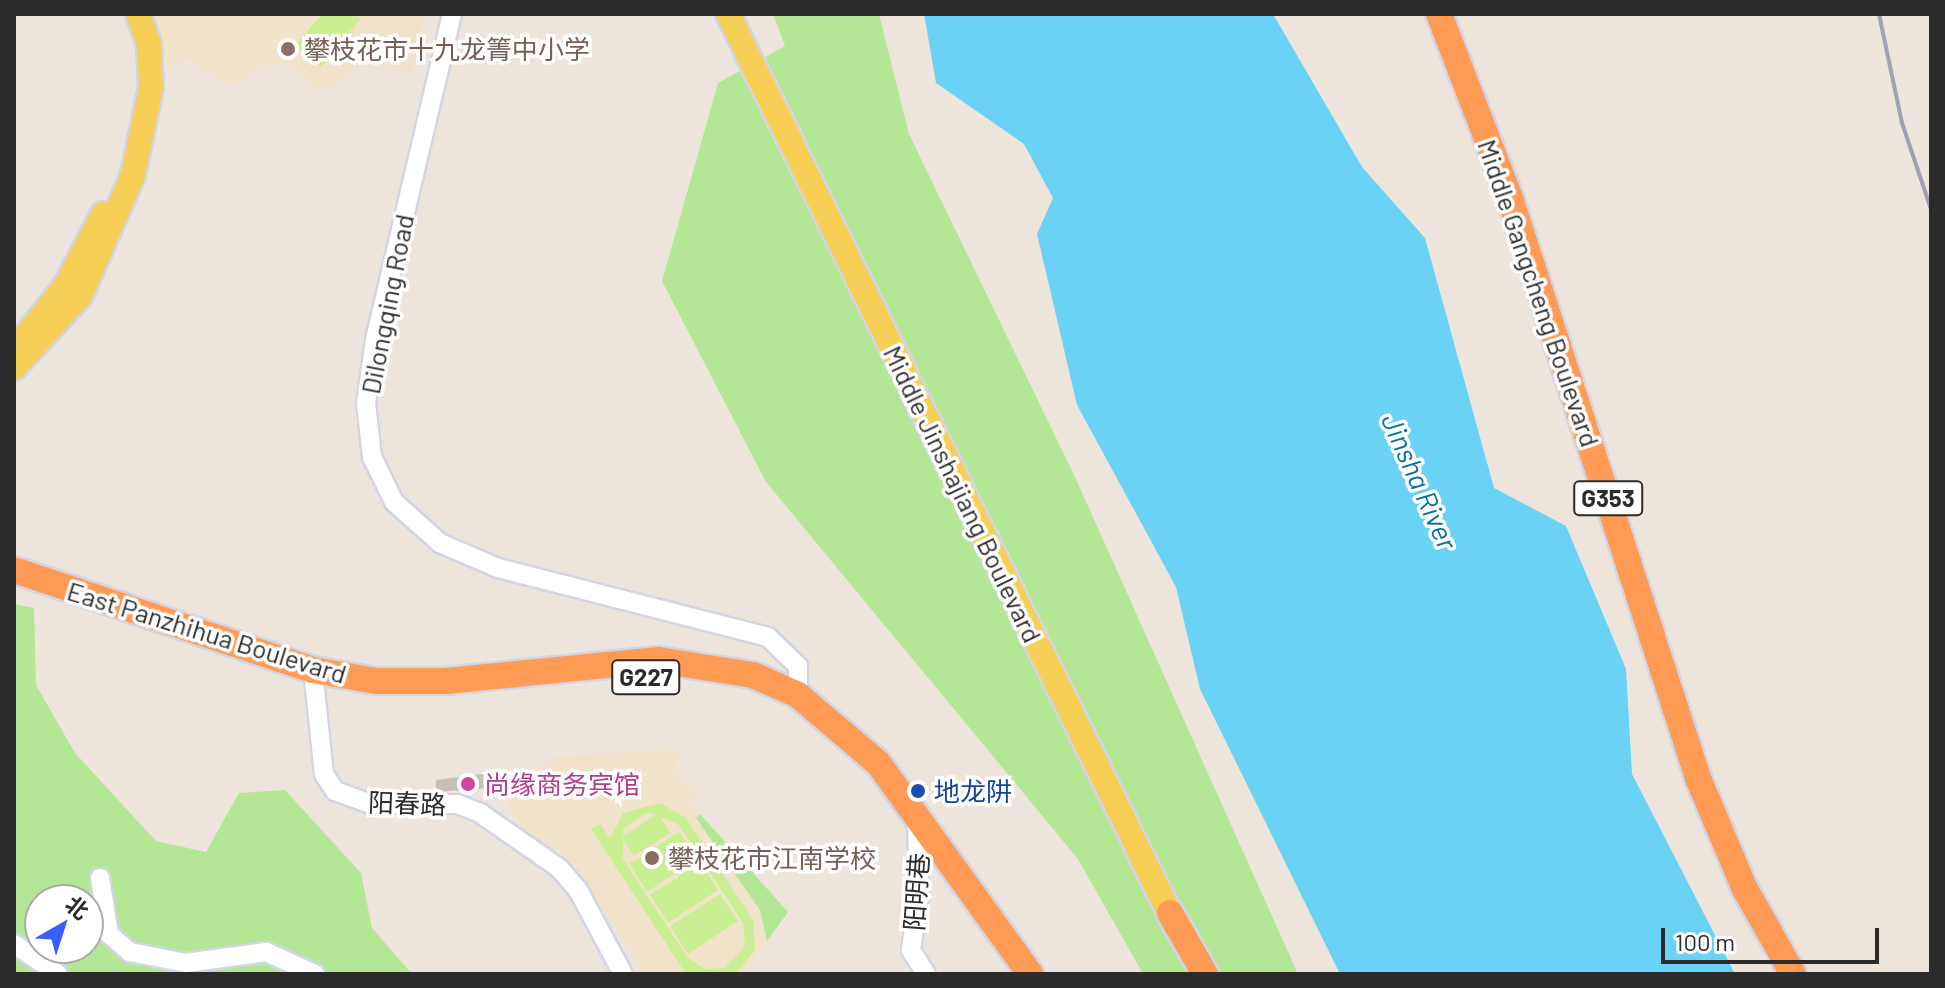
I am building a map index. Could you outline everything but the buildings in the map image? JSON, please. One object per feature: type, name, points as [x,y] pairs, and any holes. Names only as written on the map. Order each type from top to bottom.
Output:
[{"type":"highway","name":"Middle Gangcheng Boulevard","points":[[1439,14],[1511,201],[1698,778],[1745,889],[1793,974]]},
{"type":"highway","name":"East Panzhihua Boulevard","points":[[14,570],[376,698],[446,697],[658,676],[753,692],[798,712],[840,741],[878,780],[1015,974]]},
{"type":"highway","name":"East Panzhihua Boulevard","points":[[14,585],[313,676],[376,681],[446,681],[658,660],[753,675],[798,695],[840,725],[915,807],[1030,974]]},
{"type":"highway","points":[[1170,913],[1202,974]]},
{"type":"main road","points":[[14,348],[77,267],[119,169],[136,86],[121,14]]},
{"type":"main road","points":[[14,368],[80,296],[133,175],[151,87],[149,44],[138,14]]},
{"type":"main road","name":"Middle Jinshajiang Boulevard","points":[[728,14],[1170,913]]},
{"type":"street","name":"Dilongqing Road","points":[[452,14],[375,340],[366,403],[372,457],[394,502],[440,543],[498,568],[768,637],[798,666],[798,695]]},
{"type":"street","name":"阳春路","points":[[313,676],[324,774],[335,791],[371,804],[457,804],[480,813],[559,868],[586,903],[623,974]]},
{"type":"street","name":"阳明巷","points":[[915,807],[920,837],[911,950],[926,974]]},
{"type":"street","points":[[100,878],[109,934],[130,952],[186,963],[266,952],[315,974]]},
{"type":"street","points":[[14,944],[58,974]]},
{"type":"shaded area","name":"攀枝花市十九龙箐中小学","points":[[143,14],[423,14],[412,75],[380,64],[357,66],[332,88],[320,91],[286,63],[264,65],[231,86],[187,58],[168,68]]},
{"type":"shaded area","name":"攀枝花市江南学校","points":[[680,749],[673,777],[697,792],[687,803],[788,912],[741,974],[646,974],[582,877],[526,834],[505,798],[532,782],[553,757]]},
{"type":"green space","points":[[322,14],[362,17],[321,67],[295,46]]},
{"type":"green space","points":[[773,14],[879,14],[909,134],[1075,477],[1298,974],[1143,974],[1078,859],[766,482],[662,281],[718,83],[785,46]]},
{"type":"green space","points":[[14,604],[34,608],[36,685],[75,753],[156,841],[206,852],[239,793],[285,790],[361,873],[372,928],[412,974],[14,974]]},
{"type":"green space","points":[[660,803],[686,818],[753,920],[755,950],[735,974],[686,974],[591,829],[600,824],[610,838],[623,813]],"holes":[[[648,812],[678,824],[743,923],[745,946],[725,968],[705,969],[688,958],[623,859],[623,829]]]},
{"type":"green space","points":[[658,813],[670,833],[634,856],[622,837]]},
{"type":"green space","points":[[700,814],[788,912],[767,941],[760,910],[696,818]]},
{"type":"green space","points":[[679,832],[697,859],[647,892],[629,864]]},
{"type":"green space","points":[[700,863],[718,890],[668,923],[650,895]]},
{"type":"green space","points":[[720,894],[738,921],[688,954],[670,926]]},
{"type":"water","name":"Jinsha River","points":[[924,14],[1273,14],[1362,167],[1425,238],[1494,488],[1566,526],[1626,669],[1632,774],[1735,974],[1340,974],[1200,689],[1176,587],[1077,405],[1037,234],[1053,198],[1024,144],[936,83]]},
{"type":"railway","points":[[1879,14],[1902,123],[1931,209]]},
{"type":"place","name":"攀枝花市十九龙箐中小学","points":[[288,49]]},
{"type":"place","name":"尚缘商务宾馆","points":[[468,784]]},
{"type":"place","name":"地龙阱","points":[[918,791]]},
{"type":"place","name":"攀枝花市江南学校","points":[[652,858]]}]
